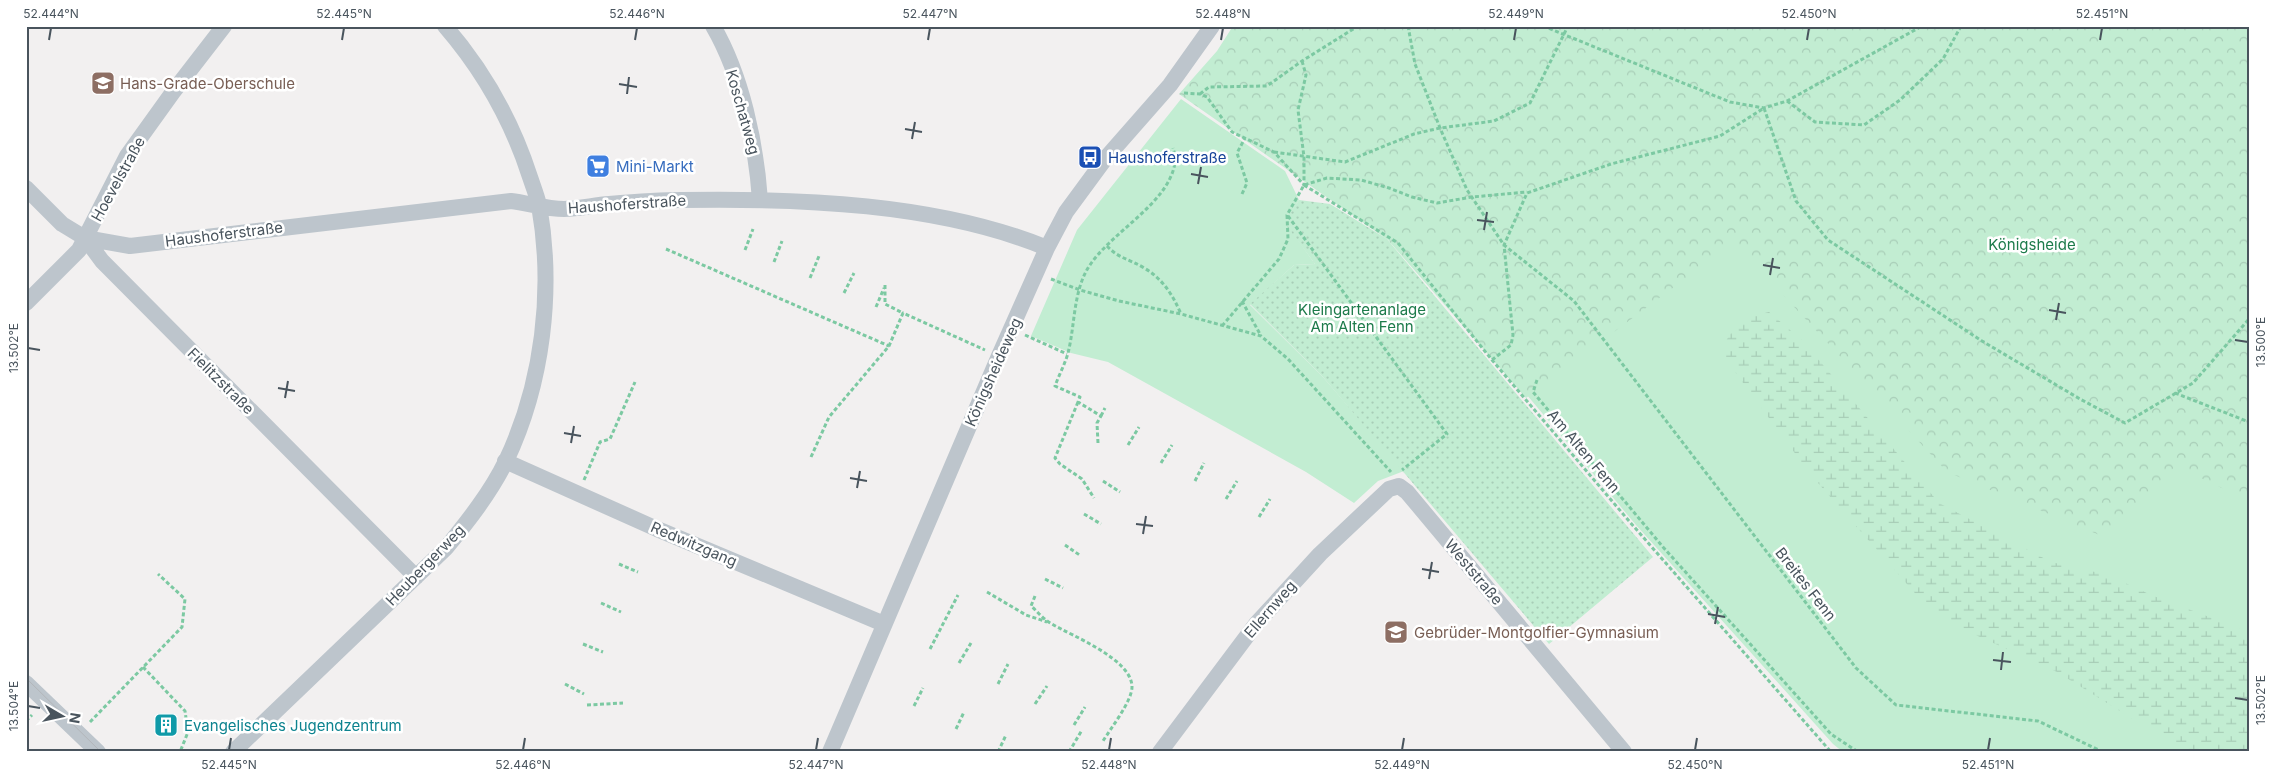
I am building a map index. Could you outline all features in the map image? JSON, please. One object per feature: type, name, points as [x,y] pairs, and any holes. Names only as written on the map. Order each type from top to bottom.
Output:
[{"type":"street","name":"Hoevelstraße","points":[[26,303],[79,250],[127,156],[224,26]]},
{"type":"street","name":"Heubergerweg","points":[[233,752],[446,548],[465,524],[505,462],[527,404],[541,340],[545,306],[546,273],[539,205],[520,147],[494,93],[472,59],[445,26]]},
{"type":"street","name":"Koschatweg","points":[[713,26],[736,81],[752,134],[758,167],[760,200]]},
{"type":"street","name":"Königsheideweg","points":[[830,752],[1047,248],[1066,212],[1084,186],[1170,84],[1212,26]]},
{"type":"street","name":"Fielitzstraße","points":[[26,188],[62,224],[85,238],[102,261],[416,577]]},
{"type":"street","name":"Haushoferstraße","points":[[85,238],[130,246],[511,201],[563,209],[680,200],[760,200],[839,204],[958,220],[1018,236],[1047,248]]},
{"type":"street","name":"Redwitzgang","points":[[505,462],[884,624]]},
{"type":"street","name":"Ellernweg","points":[[1160,752],[1256,624],[1320,554],[1389,489],[1396,480]]},
{"type":"street","name":"Weststraße","points":[[1396,480],[1624,752]]},
{"type":"street","points":[[26,683],[98,752]]},
{"type":"path","points":[[1200,94],[1209,87],[1267,86],[1302,61],[1358,26]]},
{"type":"path","points":[[1408,26],[1415,64],[1440,128],[1472,197],[1504,245],[1513,335],[1511,345],[1492,360]]},
{"type":"path","points":[[1543,26],[1730,102],[1764,108]]},
{"type":"path","points":[[1170,84],[1185,94],[1200,94],[1207,97],[1232,132],[1274,152],[1345,162],[1414,134],[1494,120],[1530,103],[1568,26]]},
{"type":"path","points":[[1304,185],[1327,178],[1361,180],[1390,188],[1412,197],[1437,202],[1530,192],[1611,164],[1720,136],[1764,108],[1787,101],[1922,26]]},
{"type":"path","points":[[1787,101],[1816,122],[1864,125],[1900,100],[1944,60],[1961,26]]},
{"type":"path","points":[[1222,326],[1279,259],[1288,239],[1287,215],[1304,185],[1304,157],[1298,110],[1306,75],[1302,61]]},
{"type":"path","points":[[1764,108],[1796,201],[1828,240],[1982,341],[2080,399],[2125,423],[2193,383],[2249,319]]},
{"type":"path","points":[[1242,194],[1247,183],[1237,153],[1245,138]]},
{"type":"path","points":[[1094,498],[1082,479],[1060,464],[1055,458],[1080,397],[1055,386],[1067,354],[1080,290],[1088,268],[1107,246],[1152,203],[1169,182],[1176,161],[1173,148]]},
{"type":"path","name":"Am Alten Fenn","points":[[1274,152],[1304,185],[1398,242],[1492,360],[1628,521],[1831,752]]},
{"type":"path","points":[[1504,245],[1527,193],[1530,192]]},
{"type":"path","points":[[1242,302],[1261,336],[1288,359],[1396,480],[1447,434],[1287,215]]},
{"type":"path","points":[[746,250],[754,229]]},
{"type":"path","points":[[774,262],[782,241]]},
{"type":"path","name":"Breites Fenn","points":[[1504,245],[1574,301],[1856,668],[1896,705],[2038,721],[2103,752]]},
{"type":"path","points":[[1107,246],[1117,256],[1143,267],[1155,275],[1167,288],[1181,314]]},
{"type":"path","points":[[666,249],[889,346]]},
{"type":"path","points":[[810,278],[819,256]]},
{"type":"path","points":[[1036,272],[1080,290],[1119,301],[1181,314],[1261,336]]},
{"type":"path","points":[[844,293],[854,273]]},
{"type":"path","points":[[876,307],[885,285],[884,304],[999,356]]},
{"type":"path","points":[[811,457],[828,417],[889,346],[903,313]]},
{"type":"path","points":[[1012,329],[1067,354]]},
{"type":"path","points":[[1538,380],[1533,392],[1663,547],[1831,734],[1858,752]]},
{"type":"path","points":[[578,494],[600,442],[610,439],[634,382]]},
{"type":"path","points":[[2174,393],[2249,422]]},
{"type":"path","points":[[1078,402],[1101,416]]},
{"type":"path","points":[[1098,443],[1097,423],[1106,408]]},
{"type":"path","points":[[1128,445],[1139,427]]},
{"type":"path","points":[[1161,463],[1172,445]]},
{"type":"path","points":[[1195,481],[1204,463]]},
{"type":"path","points":[[1103,481],[1120,492]]},
{"type":"path","points":[[1226,499],[1237,481]]},
{"type":"path","points":[[1259,518],[1270,499]]},
{"type":"path","points":[[1084,514],[1101,524]]},
{"type":"path","points":[[1065,545],[1081,556]]},
{"type":"path","points":[[619,564],[638,572]]},
{"type":"path","points":[[79,733],[182,628],[185,599],[158,574]]},
{"type":"path","points":[[1045,578],[1063,588]]},
{"type":"path","points":[[987,592],[1026,615],[1050,623],[1083,640],[1116,661],[1130,678],[1132,687],[1129,698],[1103,741]]},
{"type":"path","points":[[930,649],[958,595]]},
{"type":"path","points":[[1035,596],[1031,606],[1050,623]]},
{"type":"path","points":[[601,603],[621,612]]},
{"type":"path","points":[[959,663],[971,643]]},
{"type":"path","points":[[583,644],[603,652]]},
{"type":"path","points":[[998,684],[1008,664]]},
{"type":"path","points":[[143,667],[185,711],[188,732],[180,752]]},
{"type":"path","points":[[565,684],[584,694]]},
{"type":"path","points":[[1035,704],[1047,686]]},
{"type":"path","points":[[914,706],[923,688]]},
{"type":"path","points":[[587,705],[623,703]]},
{"type":"path","points":[[1074,726],[1085,707]]},
{"type":"path","points":[[956,729],[964,712]]},
{"type":"path","points":[[26,722],[32,715]]},
{"type":"path","points":[[1069,752],[1082,730]]},
{"type":"path","points":[[998,752],[1006,735]]},
{"type":"green space","name":"Königsheide","points":[[1233,26],[2249,26],[2249,501],[2176,466],[2102,536],[1947,472],[1734,242],[1526,398],[1388,240],[1179,94],[1217,51]]},
{"type":"green space","points":[[1181,99],[1285,171],[1299,200],[1285,222],[1315,264],[1294,265],[1250,305],[1323,377],[1404,471],[1378,481],[1354,503],[1306,472],[1108,362],[1071,353],[1031,336],[1077,230]]},
{"type":"green space","points":[[1725,175],[2249,444],[2249,752],[1843,752],[1833,744],[1636,525],[1500,363]]},
{"type":"green space","name":"Kleingartenanlage Am Alten Fenn","points":[[1299,200],[1330,204],[1387,239],[1653,557],[1549,644],[1323,377],[1250,304],[1294,265],[1315,264],[1284,222]]},
{"type":"green space","points":[[1769,312],[1803,341],[1939,503],[2051,562],[2108,575],[2151,595],[2249,632],[2249,752],[2186,752],[2057,672],[1936,617],[1811,475],[1724,357],[1726,341],[1739,319]]},
{"type":"tram line","points":[[26,678],[101,752]]},
{"type":"place","name":"Hans-Grade-Oberschule","points":[[103,83]]},
{"type":"place","name":"Haushoferstraße","points":[[1090,157]]},
{"type":"place","name":"Mini-Markt","points":[[598,166]]},
{"type":"place","name":"Gebrüder-Montgolfier-Gymnasium","points":[[1396,632]]},
{"type":"place","name":"Evangelisches Jugendzentrum","points":[[166,725]]}]
